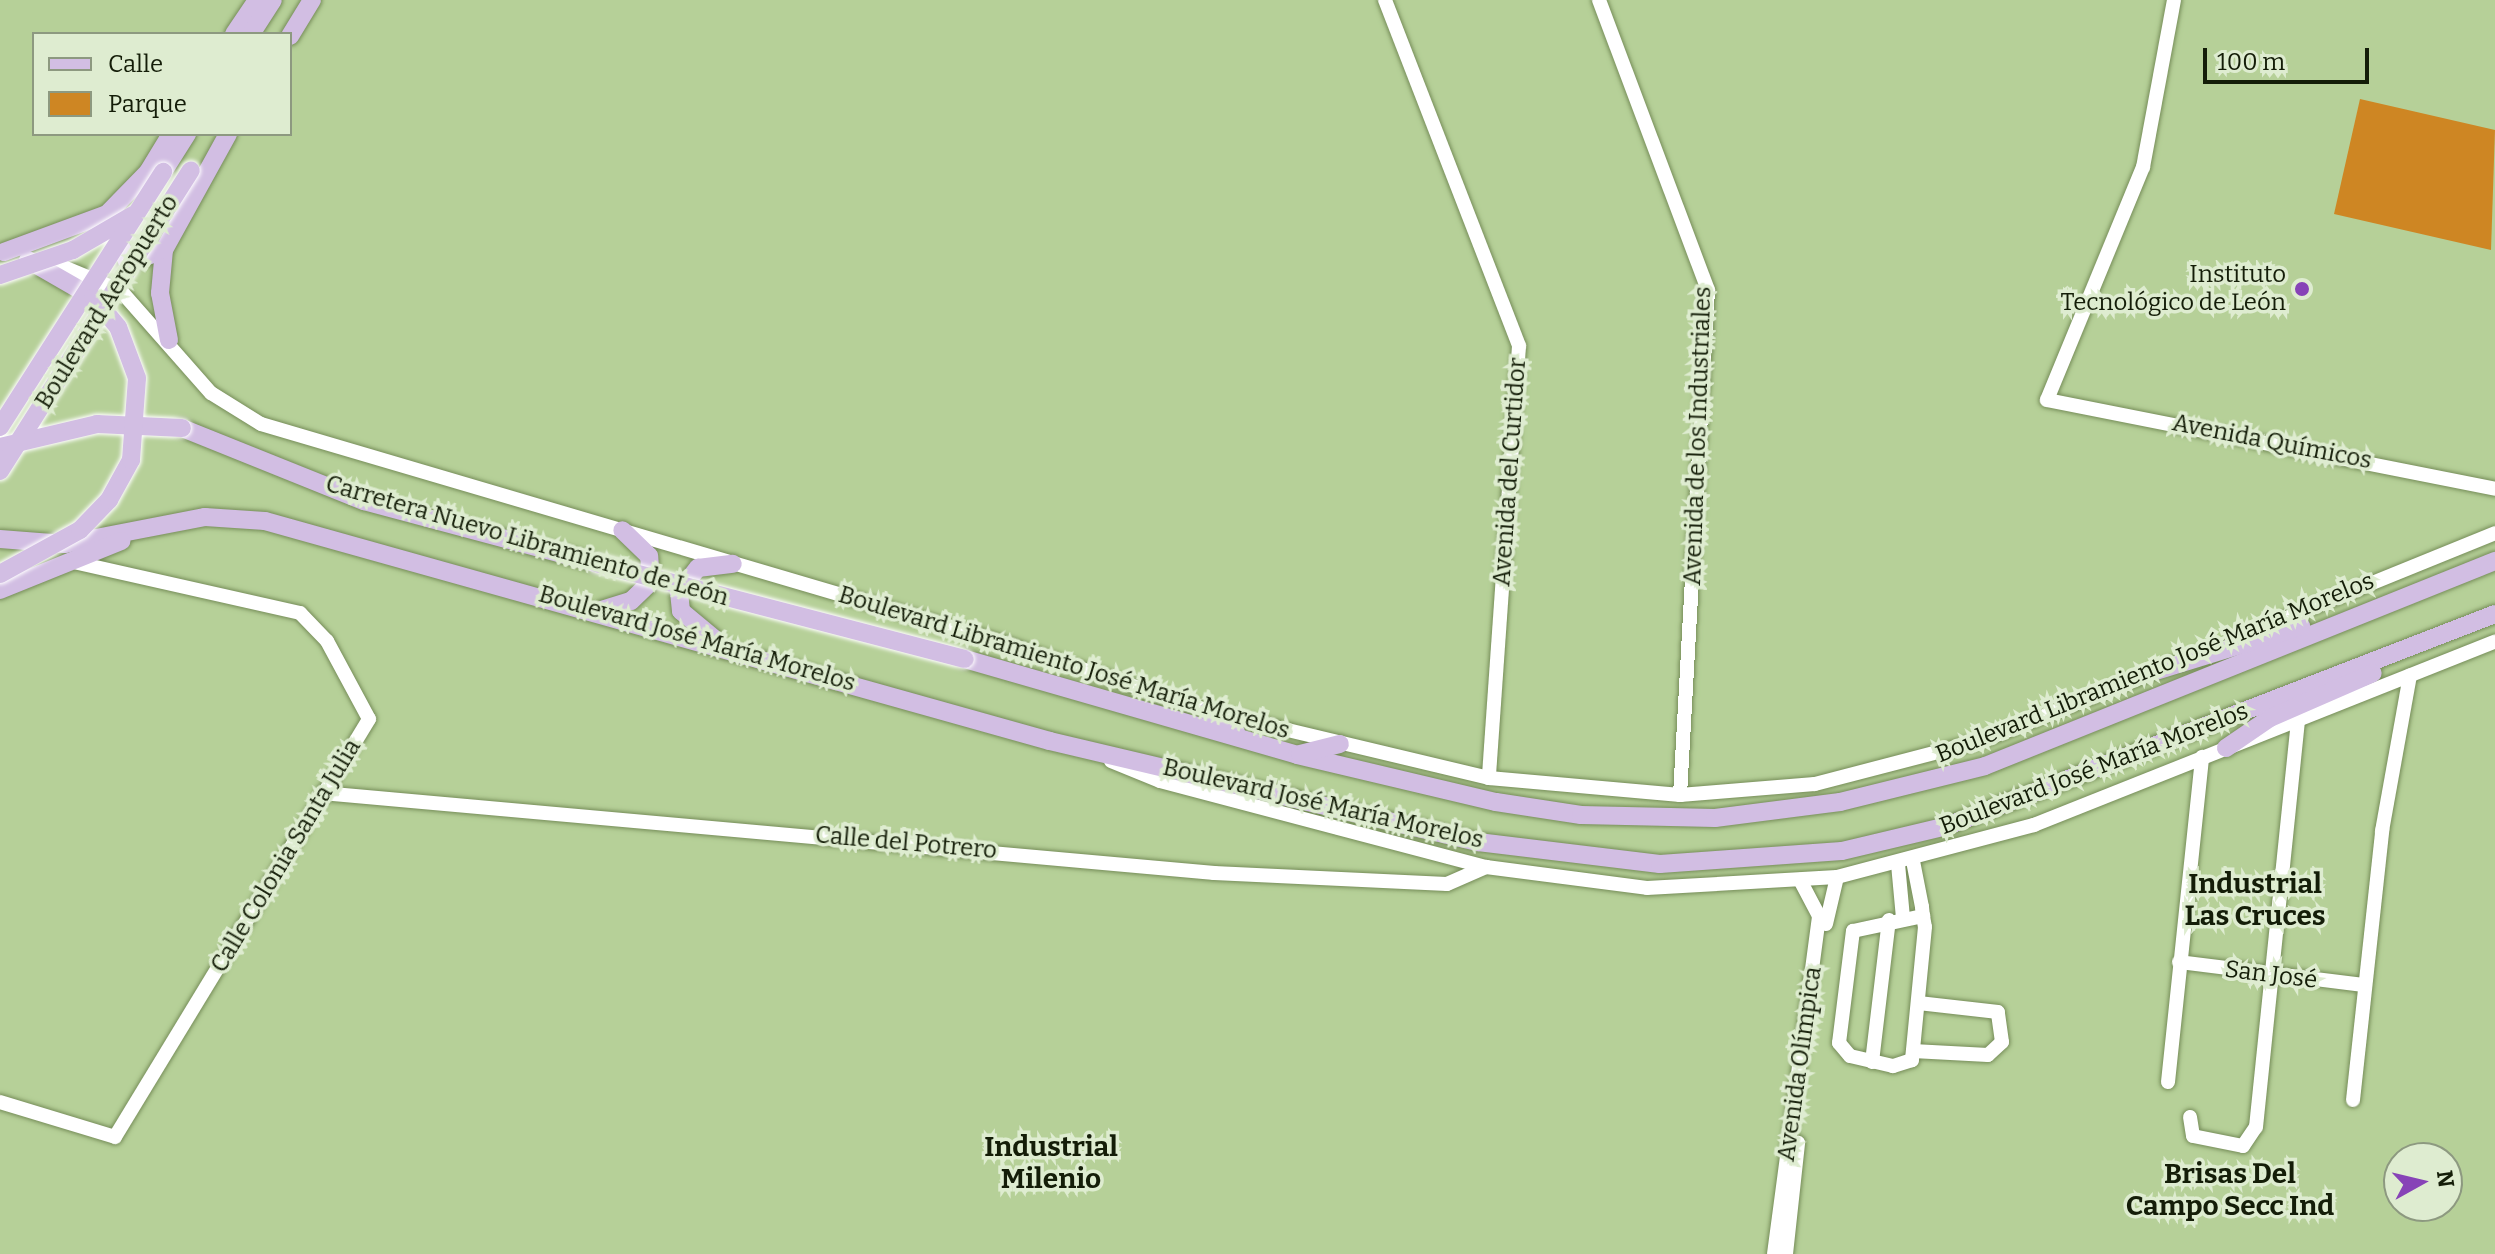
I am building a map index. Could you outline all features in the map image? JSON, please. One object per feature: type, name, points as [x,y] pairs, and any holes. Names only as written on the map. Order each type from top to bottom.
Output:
[{"type":"main road","points":[[235,32],[257,0]]},
{"type":"main road","points":[[254,30],[273,0]]},
{"type":"main road","points":[[282,32],[303,0]]},
{"type":"main road","points":[[292,33],[312,0]]},
{"type":"main road","points":[[164,250],[128,263],[116,243],[148,172],[170,136]]},
{"type":"main road","name":"Boulevard Aeropuerto","points":[[0,427],[186,136]]},
{"type":"main road","name":"Boulevard Aeropuerto","points":[[0,471],[214,136]]},
{"type":"main road","points":[[169,340],[160,293],[164,250],[227,136]]},
{"type":"main road","points":[[2,251],[89,225],[148,172]]},
{"type":"main road","points":[[0,275],[73,250],[139,211]]},
{"type":"main road","points":[[0,574],[80,530],[109,500],[131,460],[137,378],[118,327],[94,298],[51,268],[2,251]]},
{"type":"main road","name":"Carretera Nuevo Libramiento de León","points":[[0,447],[97,424],[182,428],[364,501],[965,659]]},
{"type":"main road","name":"Boulevard José María Morelos","points":[[141,530],[205,517],[265,521],[598,610],[1088,749],[1553,855],[1660,864],[1775,859],[1947,826],[2495,614]]},
{"type":"main road","points":[[0,530],[8,540],[65,544],[141,530]]},
{"type":"main road","points":[[0,590],[74,562],[141,530]]},
{"type":"main road","points":[[598,610],[631,601],[651,582],[649,556],[622,530]]},
{"type":"main road","name":"Boulevard José María Morelos","points":[[965,659],[1297,755],[1496,802],[1581,815],[1679,819],[1802,809],[1985,766],[2495,561]]},
{"type":"main road","points":[[727,648],[687,618],[678,600],[690,573],[733,564]]},
{"type":"main road","points":[[2156,671],[2399,599]]},
{"type":"main road","points":[[2226,748],[2270,718],[2427,641]]},
{"type":"main road","points":[[1208,711],[1248,741]]},
{"type":"main road","points":[[1297,755],[1340,744]]},
{"type":"street","name":"Avenida del Curtidor","points":[[1385,0],[1519,346],[1489,778]]},
{"type":"street","name":"Avenida de los Industriales","points":[[1599,0],[1708,290],[1680,795]]},
{"type":"street","name":"Avenida Químicos","points":[[2174,0],[2143,167],[2047,400],[2495,489]]},
{"type":"street","name":"Boulevard Libramiento José María Morelos","points":[[2,251],[92,275],[131,299],[211,393],[261,424],[622,530],[1208,711],[1489,778],[1680,795],[1772,790],[1918,761],[2156,671],[2495,533]]},
{"type":"street","name":"Calle Colonia Santa Julia","points":[[0,1102],[115,1137],[369,712],[317,627],[286,606],[74,562]]},
{"type":"street","points":[[1088,749],[1160,781],[1486,867],[1647,888],[1800,880],[1837,877],[1906,862],[2034,825],[2495,642]]},
{"type":"street","points":[[2353,1100],[2363,985],[2410,675]]},
{"type":"street","points":[[2190,1117],[2193,1136],[2243,1146],[2256,1127],[2298,720]]},
{"type":"street","points":[[2168,1082],[2202,757]]},
{"type":"street","name":"Calle del Potrero","points":[[322,793],[1214,873],[1447,884],[1486,867]]},
{"type":"street","points":[[1906,862],[1923,916],[1919,1003],[1913,1051],[1901,1066],[1872,1062],[1844,1052],[1839,1036],[1853,931],[1896,919],[1923,916]]},
{"type":"street","points":[[1872,1062],[1906,862]]},
{"type":"street","name":"Avenida Olímpica","points":[[1786,1254],[1837,877]]},
{"type":"street","name":"Avenida Olímpica","points":[[1774,1254],[1819,916],[1800,880]]},
{"type":"street","name":"San José","points":[[2179,962],[2270,977],[2363,985]]},
{"type":"street","points":[[1913,1051],[1988,1055],[2002,1042],[1998,1012],[1919,1003]]},
{"type":"green space","points":[[2360,99],[2495,130],[2491,250],[2334,214]]},
{"type":"place","name":"Instituto Tecnológico de León","points":[[2302,289]]},
{"type":"district","name":"Industrial Las Cruces","points":[[2255,900]]},
{"type":"district","name":"Industrial Milenio","points":[[1051,1163]]},
{"type":"district","name":"Brisas Del Campo Secc Ind","points":[[2230,1190]]}]
